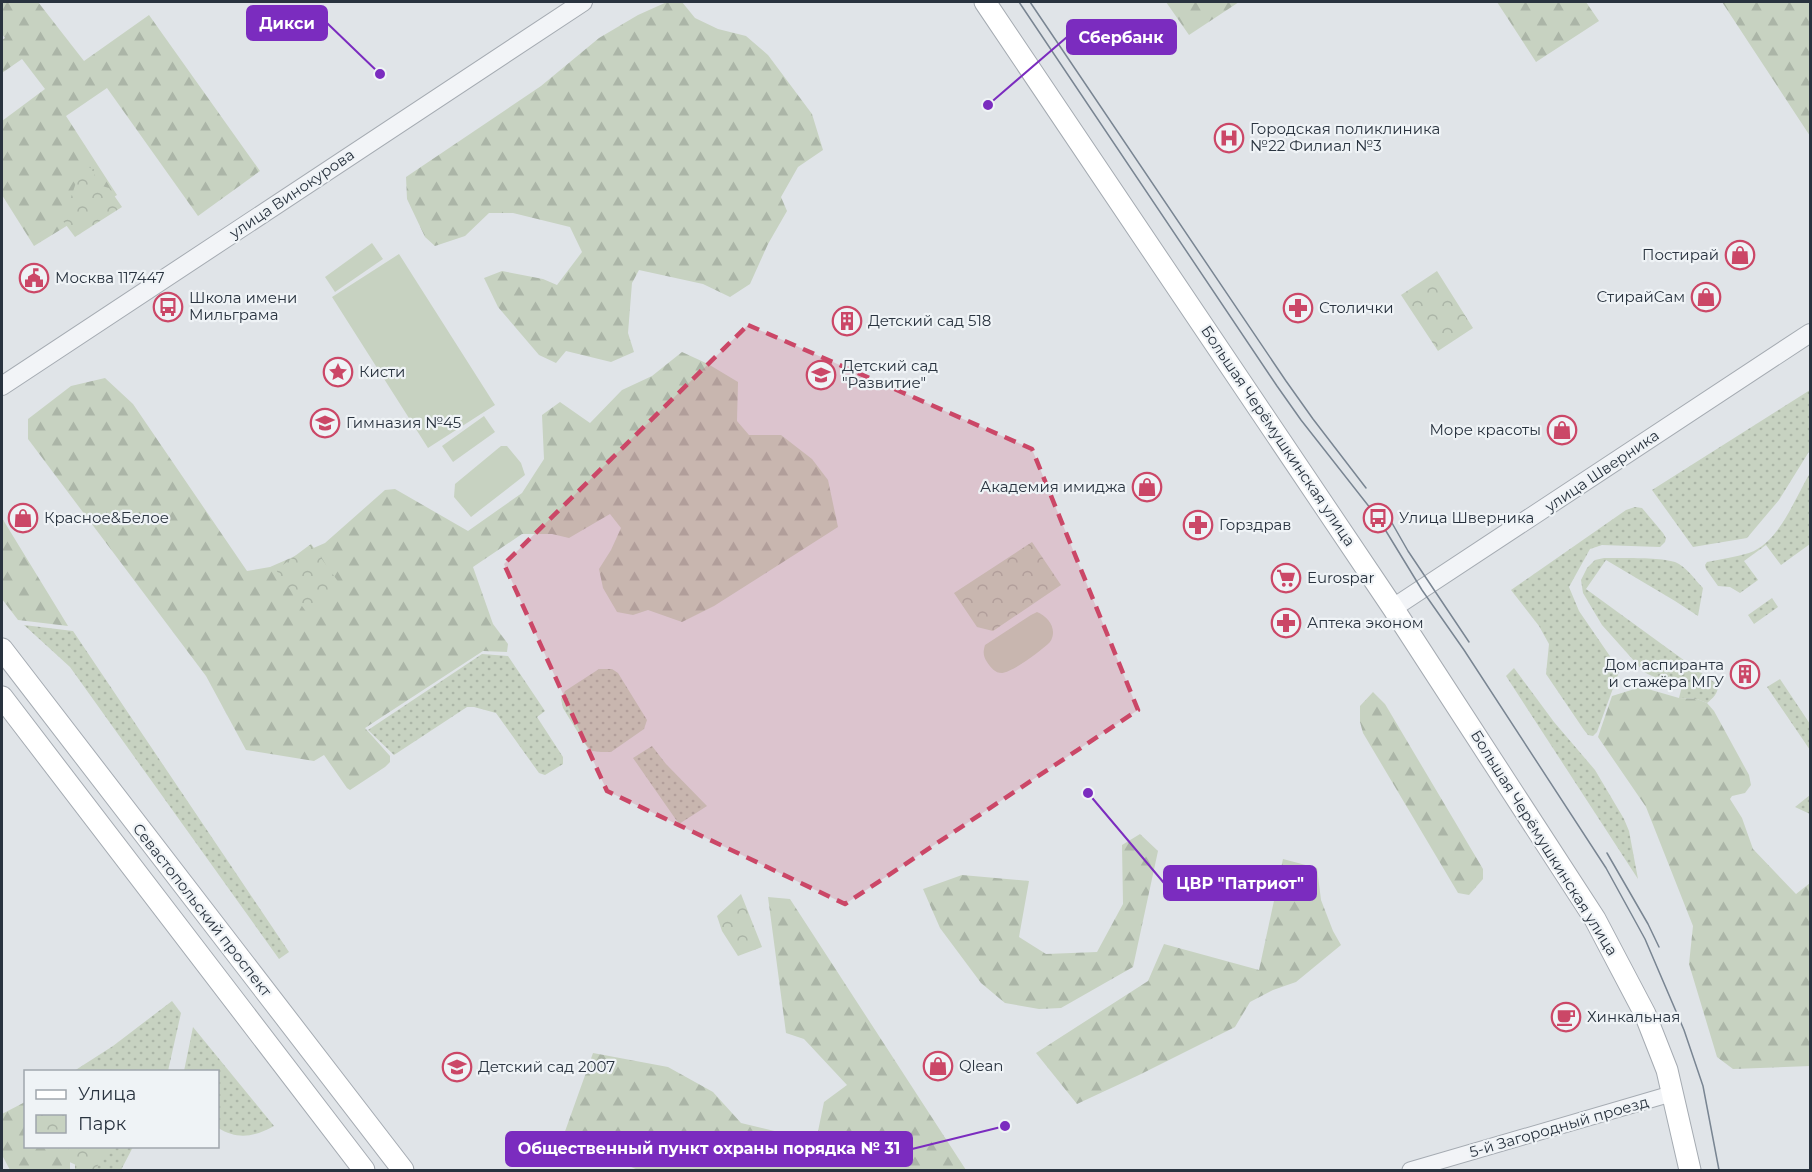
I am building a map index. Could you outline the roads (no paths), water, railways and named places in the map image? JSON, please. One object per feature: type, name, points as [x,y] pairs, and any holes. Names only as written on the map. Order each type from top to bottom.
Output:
[{"type":"main road","name":"Большая Черёмушкинская улица","points":[[985,2],[1393,608],[1595,919],[1645,1014],[1667,1070],[1690,1170]]},
{"type":"main road","name":"Севастопольский проспект","points":[[2,649],[403,1170]]},
{"type":"main road","name":"Севастопольский проспект","points":[[2,698],[364,1170]]},
{"type":"street","name":"улица Винокурова","points":[[2,386],[583,2]]},
{"type":"street","name":"улица Шверника","points":[[1393,608],[1810,333]]},
{"type":"street","name":"5-й Загородный проезд","points":[[1410,1170],[1674,1093]]},
{"type":"tram line","points":[[1019,2],[1277,386],[1378,518],[1422,590],[1464,650],[1606,868],[1645,939],[1684,1030],[1703,1086],[1719,1170]]},
{"type":"tram line","points":[[1030,2],[1286,381],[1366,488]]},
{"type":"tram line","points":[[1378,504],[1469,642]]},
{"type":"tram line","points":[[1607,853],[1659,947]]},
{"type":"place","name":"Дикси","points":[[380,74]]},
{"type":"place","name":"Сбербанк","points":[[988,105]]},
{"type":"place","name":"Городская поликлиника №22 Филиал №3","points":[[1229,138]]},
{"type":"place","name":"Постирай","points":[[1740,255]]},
{"type":"place","name":"Москва 117447","points":[[34,278]]},
{"type":"place","name":"СтирайСам","points":[[1706,297]]},
{"type":"place","name":"Школа имени Мильграма","points":[[168,307]]},
{"type":"place","name":"Столички","points":[[1298,308]]},
{"type":"place","name":"Детский сад 518","points":[[847,321]]},
{"type":"place","name":"Кисти","points":[[338,372]]},
{"type":"place","name":"Детский сад \"Развитие\"","points":[[821,375]]},
{"type":"place","name":"Гимназия №45","points":[[325,423]]},
{"type":"place","name":"Море красоты","points":[[1562,430]]},
{"type":"place","name":"Академия имиджа","points":[[1147,487]]},
{"type":"place","name":"Красное&Белое","points":[[23,518]]},
{"type":"place","name":"Улица Шверника","points":[[1378,518]]},
{"type":"place","name":"Горздрав","points":[[1198,525]]},
{"type":"place","name":"Eurospar","points":[[1286,578]]},
{"type":"place","name":"Аптека эконом","points":[[1286,623]]},
{"type":"place","name":"Дом аспиранта и стажёра МГУ","points":[[1745,674]]},
{"type":"place","name":"ЦВР \"Патриот\"","points":[[1088,793]]},
{"type":"place","name":"Хинкальная","points":[[1566,1017]]},
{"type":"place","name":"Qlean","points":[[938,1066]]},
{"type":"place","name":"Детский сад 2007","points":[[457,1067]]},
{"type":"place","name":"Общественный пункт охраны порядка № 31","points":[[1005,1126]]}]
